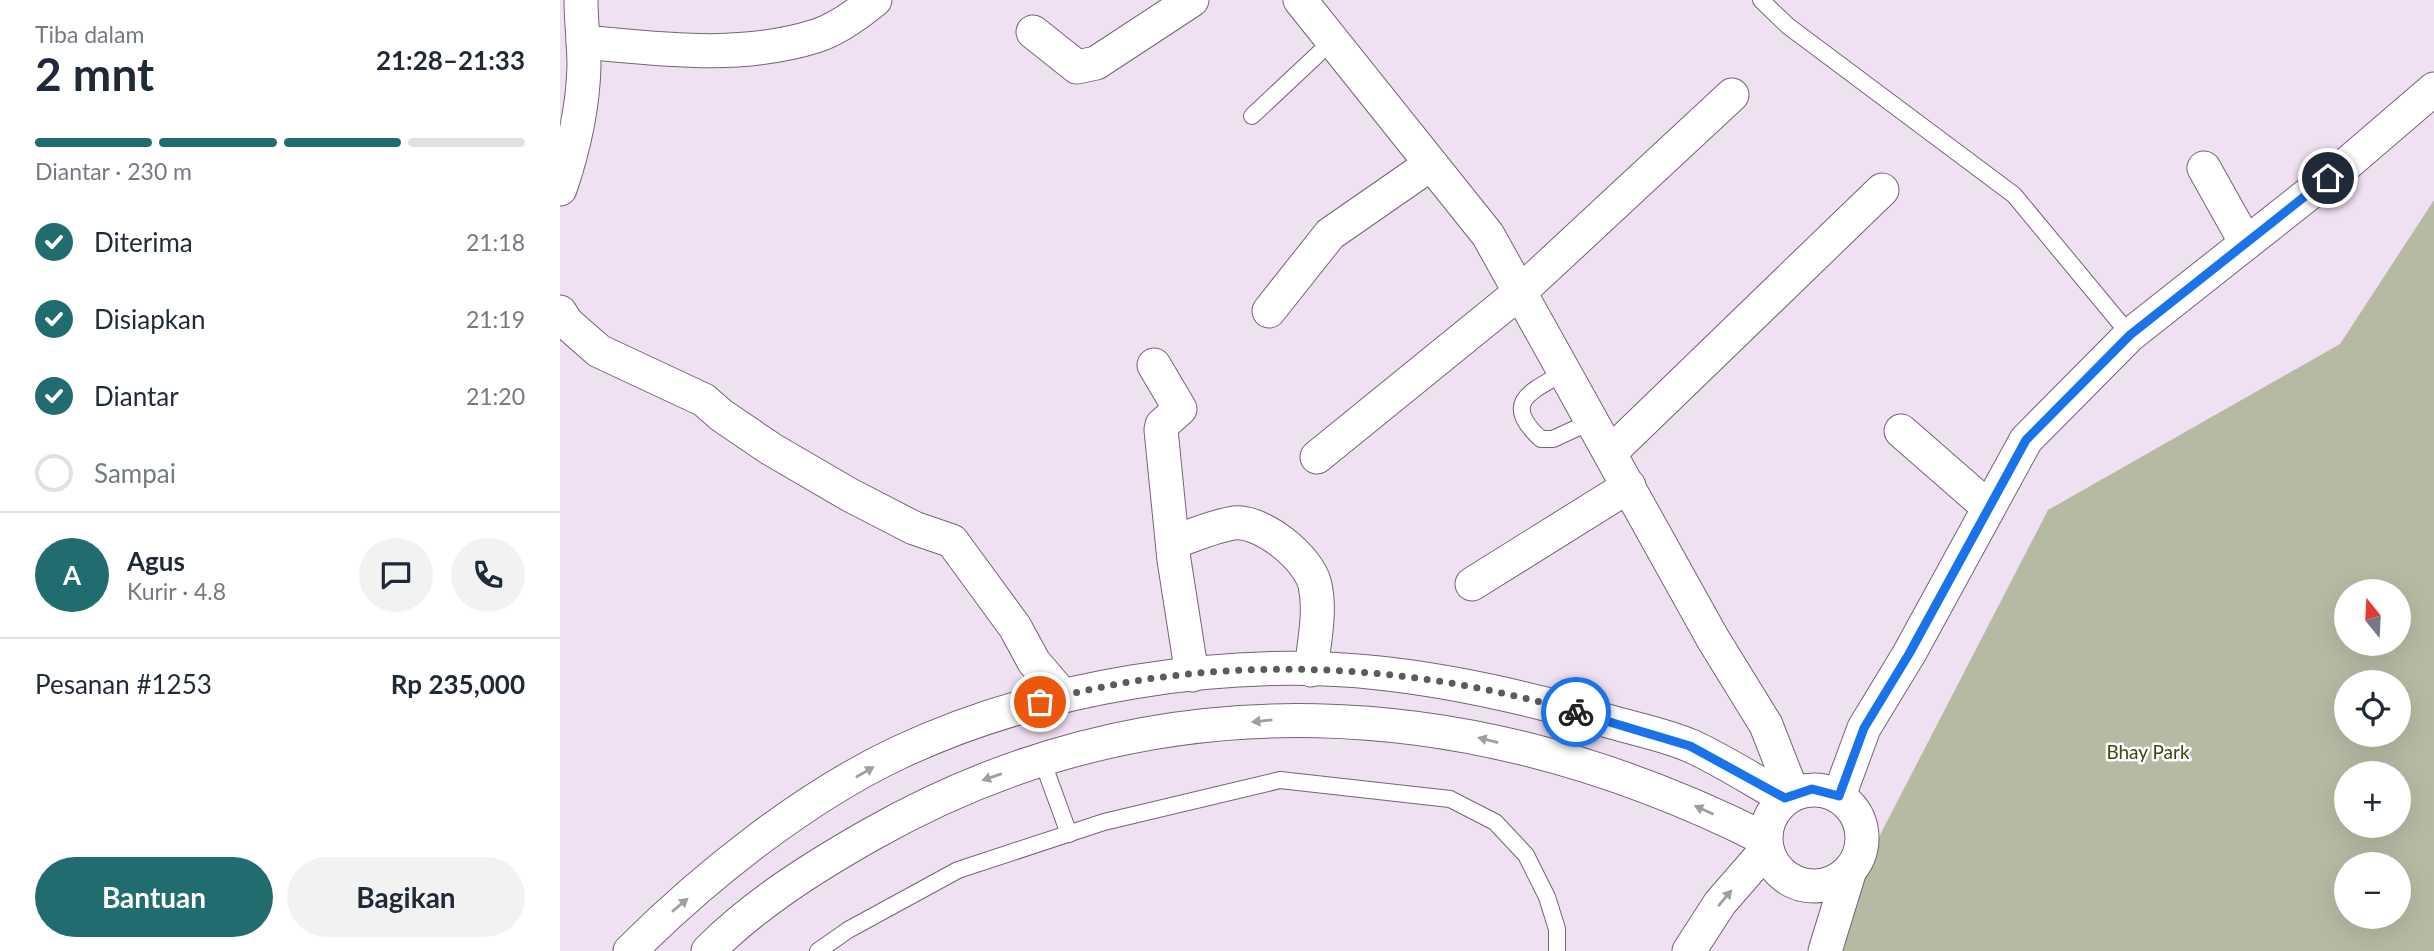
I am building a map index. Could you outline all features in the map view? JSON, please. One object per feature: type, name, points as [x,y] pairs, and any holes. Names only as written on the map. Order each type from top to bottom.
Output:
[{"type":"street","points":[[560,189],[574,148],[582,106],[581,0]]},
{"type":"street","points":[[583,42],[699,52],[744,51],[818,36],[875,0]]},
{"type":"street","points":[[1033,32],[1077,67],[1096,63],[1192,0]]},
{"type":"street","points":[[1300,0],[1488,235],[1713,639],[1766,725],[1789,796]]},
{"type":"street","points":[[1318,457],[1520,292],[1732,95]]},
{"type":"street","points":[[1839,796],[1864,728],[1909,654],[2026,440],[2130,335],[2348,162],[2431,100]]},
{"type":"street","points":[[1269,311],[1330,234],[1431,164]]},
{"type":"street","points":[[2204,168],[2246,243]]},
{"type":"street","points":[[1610,453],[1882,190]]},
{"type":"street","points":[[560,312],[567,323],[599,351],[704,400],[771,449],[850,495],[914,528],[952,541],[1015,626],[1034,662],[1063,696]]},
{"type":"street","points":[[1154,365],[1180,408],[1162,425],[1161,430],[1172,542],[1192,675]]},
{"type":"street","points":[[1901,431],[1988,507]]},
{"type":"street","points":[[1472,584],[1629,486]]},
{"type":"street","points":[[1172,542],[1234,523],[1254,524],[1275,535],[1302,562],[1315,581],[1318,602],[1311,670]]},
{"type":"street","points":[[630,951],[655,925],[732,860],[807,806],[898,753],[994,715],[1063,696],[1117,685],[1192,675],[1311,670],[1376,672],[1454,683],[1549,704],[1690,746],[1789,796]]},
{"type":"street","points":[[708,951],[739,920],[826,860],[901,818],[973,784],[1062,753],[1166,730],[1280,719],[1384,723],[1477,737],[1596,768],[1699,807],[1766,844],[1781,873],[1806,886],[1825,885],[1850,870]]},
{"type":"street","points":[[1689,951],[1720,903],[1766,844],[1772,812],[1789,796],[1812,789],[1839,796],[1853,809],[1862,835],[1859,854],[1850,870],[1825,951]]},
{"type":"lane","points":[[1761,0],[1806,40],[2014,195],[2130,335]]},
{"type":"lane","points":[[1252,116],[1332,41]]},
{"type":"lane","points":[[1565,372],[1525,396],[1522,404],[1523,416],[1541,439],[1553,439],[1592,421]]},
{"type":"lane","points":[[1042,760],[1069,834]]},
{"type":"lane","points":[[818,951],[848,929],[958,870],[1104,822],[1280,780],[1450,799],[1495,822],[1526,855],[1547,897],[1557,929],[1557,951]]},
{"type":"green space","name":"Bhay Park","points":[[2434,200],[2434,951],[1820,951],[2048,510],[2340,344]]},
{"type":"way so far","points":[[1040,702],[1117,685],[1205,673],[1285,669],[1376,672],[1454,683],[1576,712]]},
{"type":"route","points":[[1576,712],[1690,746],[1785,798],[1812,789],[1839,796],[1864,728],[1909,654],[2026,440],[2130,335],[2328,178]]}]
